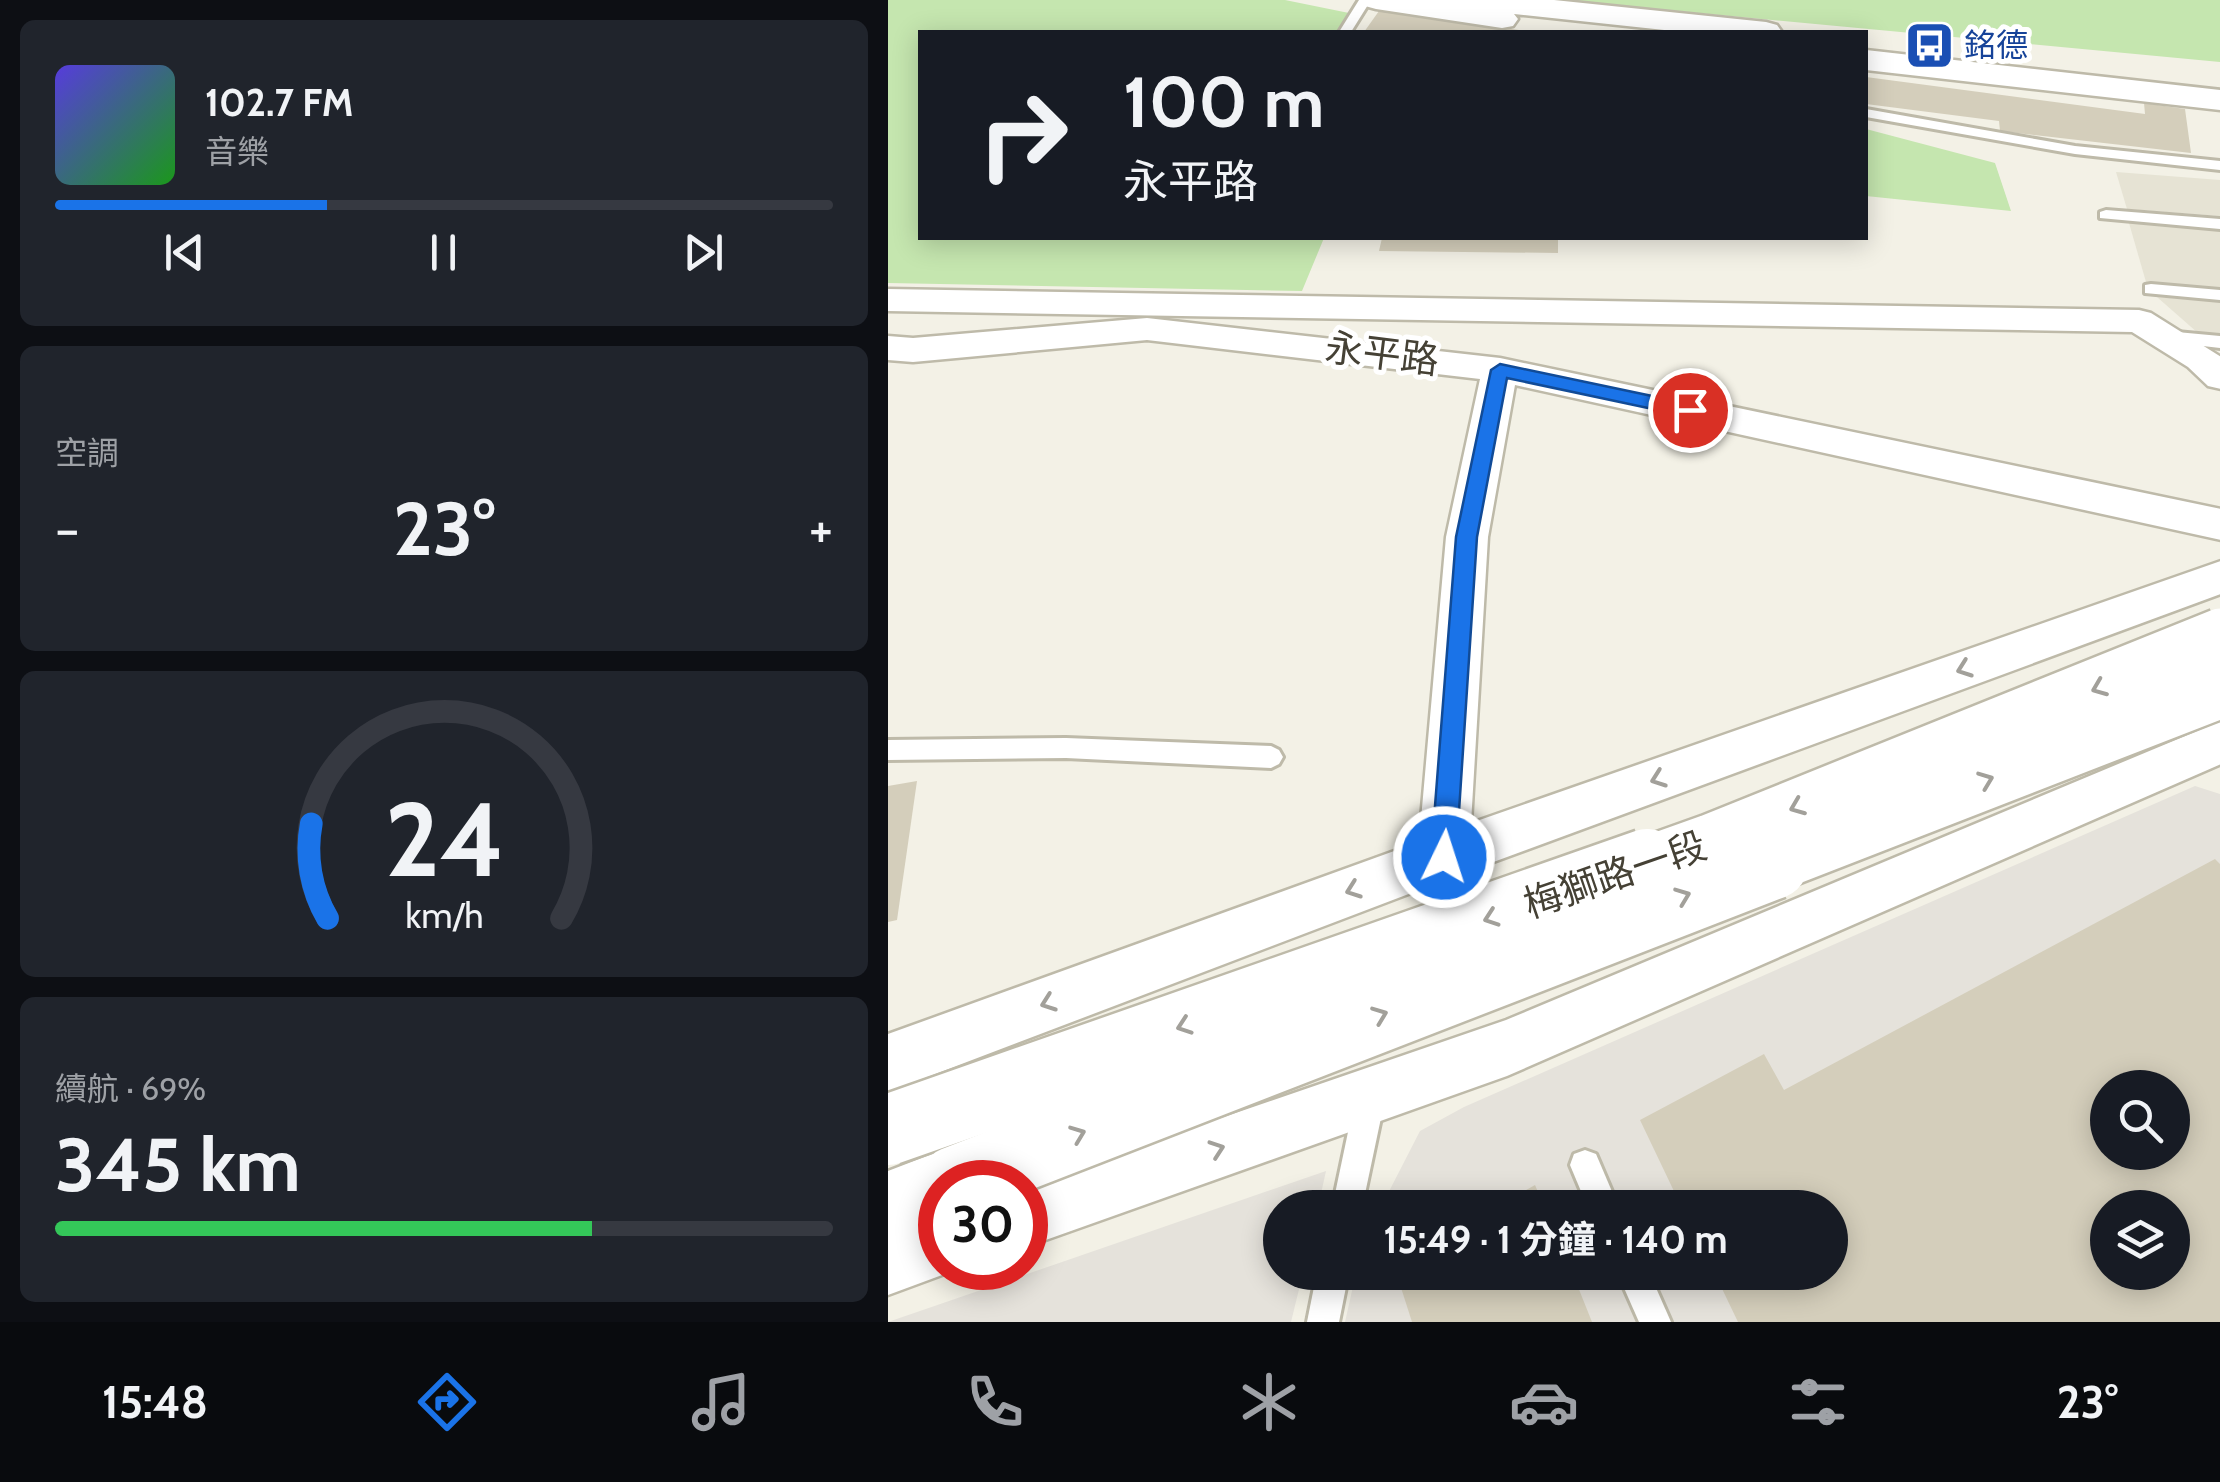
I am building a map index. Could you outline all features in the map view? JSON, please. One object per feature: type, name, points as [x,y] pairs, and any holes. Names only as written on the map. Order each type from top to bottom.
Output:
[{"type":"street","points":[[1376,0],[1608,30]]},
{"type":"street","points":[[1468,0],[1747,30]]},
{"type":"street","points":[[1868,44],[2220,83]]},
{"type":"street","points":[[1868,60],[2220,100]]},
{"type":"street","name":"永平路","points":[[888,300],[1152,317],[2139,321],[2201,359],[2220,377]]},
{"type":"street","name":"永平路","points":[[888,348],[912,350],[1152,317],[1500,370],[2220,525]]},
{"type":"street","points":[[1444,857],[1467,537],[1500,370]]},
{"type":"street","name":"梅獅路一段","points":[[888,1063],[2220,577]]},
{"type":"street","points":[[2136,608],[2220,691]]},
{"type":"street","name":"梅獅路一段","points":[[888,1130],[1710,842],[2220,636]]},
{"type":"street","name":"梅獅路一段","points":[[1011,1160],[2220,691]]},
{"type":"street","points":[[1048,1208],[1507,1048],[2220,742]]},
{"type":"street","points":[[888,1208],[918,1196]]},
{"type":"street","points":[[888,1263],[918,1253]]},
{"type":"lane","points":[[1347,30],[1366,0]]},
{"type":"lane","points":[[1868,114],[2075,150],[2220,166]]},
{"type":"lane","points":[[2106,215],[2220,224]]},
{"type":"lane","points":[[2152,288],[2220,295]]},
{"type":"lane","points":[[2166,338],[2220,342]]},
{"type":"lane","points":[[888,750],[1066,748],[1271,757]]},
{"type":"lane","points":[[1351,1190],[1371,1096]]},
{"type":"lane","points":[[1585,1165],[1596,1190]]},
{"type":"lane","points":[[1322,1322],[1329,1290]]},
{"type":"lane","points":[[1641,1290],[1655,1322]]},
{"type":"shaded area","points":[[2116,172],[2220,180],[2220,216],[2127,209]]},
{"type":"shaded area","points":[[2129,223],[2220,230],[2220,289],[2146,282]]},
{"type":"shaded area","points":[[2157,297],[2220,302],[2220,335],[2198,333]]},
{"type":"shaded area","points":[[2195,786],[2220,794],[2220,1322],[1345,1322],[1352,1290],[1848,1290],[1848,1190],[1390,1190],[1420,1131],[1464,1107]]},
{"type":"shaded area","points":[[1326,1171],[1322,1190],[1271,1190]]},
{"type":"shaded area","points":[[1263,1193],[1263,1290],[1299,1290],[1291,1322],[888,1322],[981,1290],[1048,1290],[1048,1267]]},
{"type":"green space","points":[[888,0],[1285,0],[1349,13],[1338,30],[918,30],[918,240],[1323,240],[1302,291],[888,283]]},
{"type":"green space","points":[[1560,0],[2220,0],[2220,62]]},
{"type":"green space","points":[[1868,130],[1995,163],[2011,211],[1868,196]]},
{"type":"building","points":[[1379,11],[1519,30],[1365,30]]},
{"type":"building","points":[[1868,77],[2145,114],[2144,103],[2185,109],[2191,153],[2000,131],[1999,121],[1868,104]]},
{"type":"building","points":[[1382,240],[1558,240],[1558,253],[1379,251]]},
{"type":"building","points":[[917,781],[897,920],[888,922],[888,786]]},
{"type":"building","points":[[2215,859],[2221,865],[2221,1322],[1738,1322],[1723,1290],[1848,1290],[1848,1190],[1673,1190],[1640,1120],[1764,1054],[1784,1090]]},
{"type":"building","points":[[1402,1290],[1579,1290],[1592,1322],[1412,1322]]},
{"type":"place","name":"銘德","points":[[1929,45]]},
{"type":"route","points":[[1444,857],[1467,537],[1500,370],[1690,410]]}]
